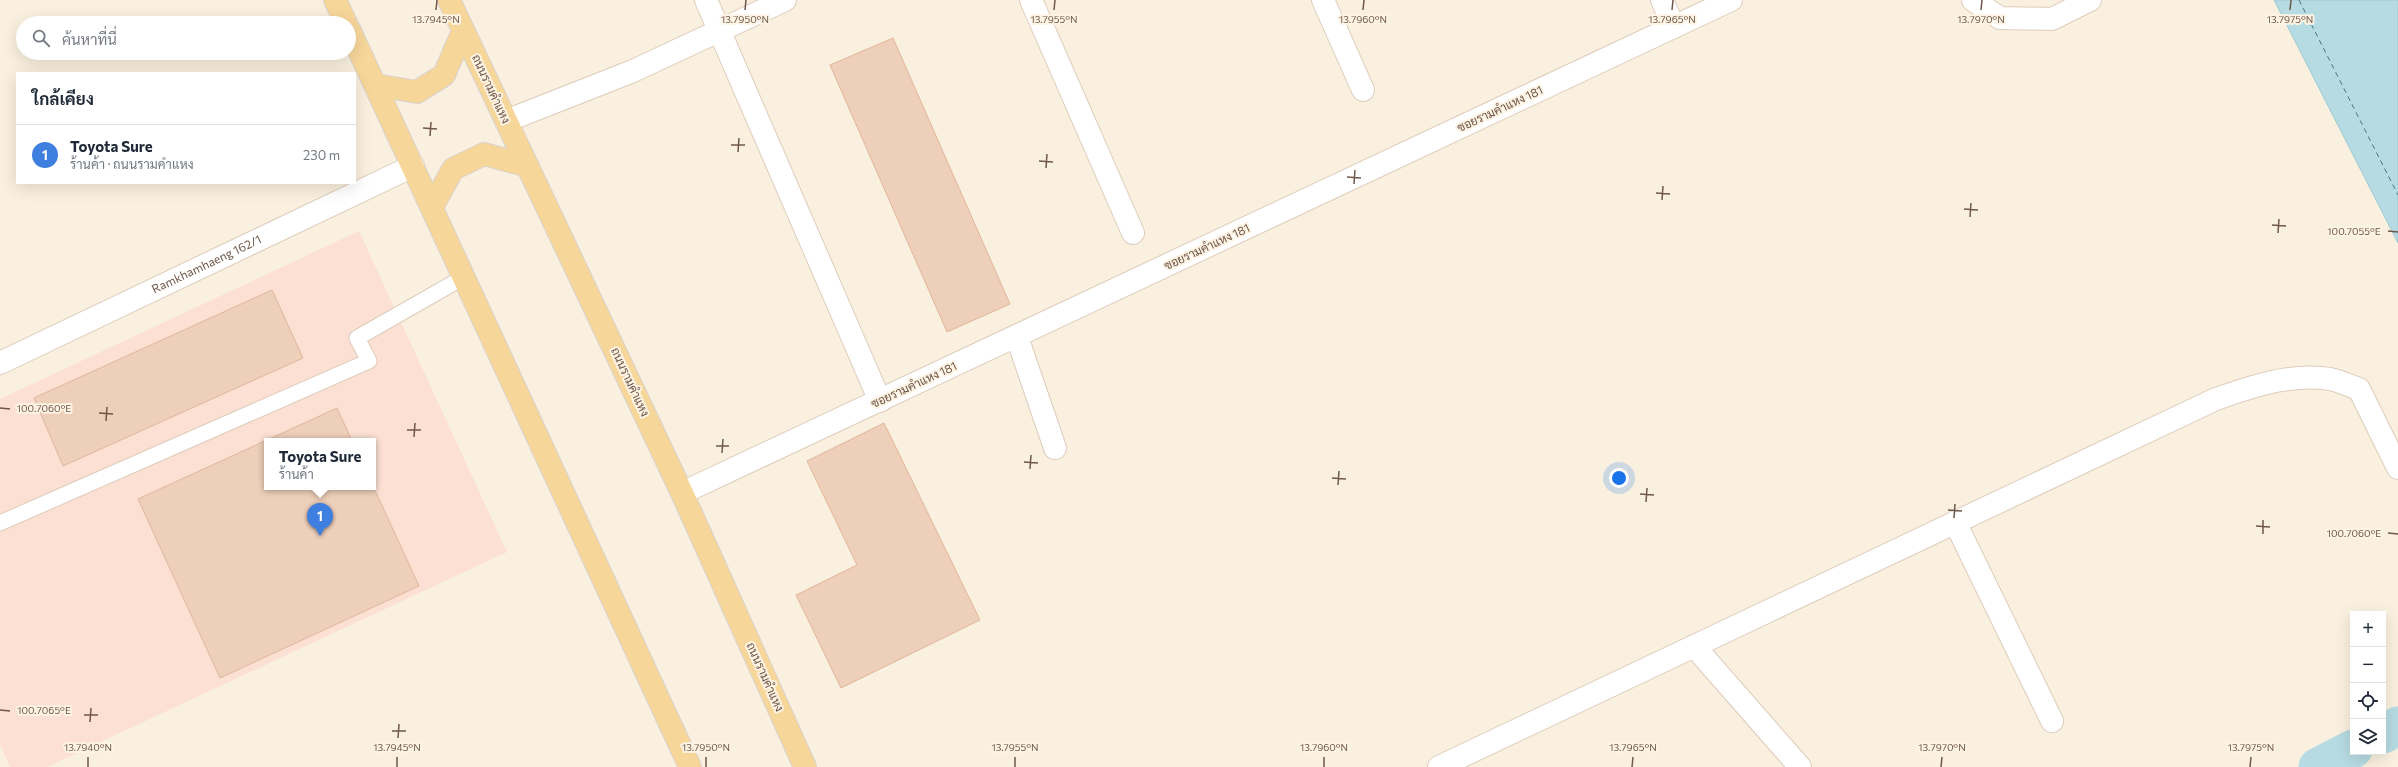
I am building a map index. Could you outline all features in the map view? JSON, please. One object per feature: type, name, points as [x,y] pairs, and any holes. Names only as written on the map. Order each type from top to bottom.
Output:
[{"type":"main road","points":[[335,0],[343,16]]},
{"type":"main road","name":"ถนนรามคำแหง","points":[[449,0],[682,493],[805,767]]},
{"type":"main road","points":[[375,85],[417,92],[424,88],[444,75],[463,31]]},
{"type":"main road","points":[[356,44],[690,767]]},
{"type":"main road","points":[[432,208],[453,169],[484,154],[528,166]]},
{"type":"street","points":[[706,0],[880,401]]},
{"type":"street","points":[[506,121],[633,71],[785,0]]},
{"type":"street","points":[[1031,0],[1133,233]]},
{"type":"street","points":[[1322,0],[1363,90]]},
{"type":"street","points":[[1662,0],[1674,27]]},
{"type":"street","name":"ซอยรามคำแหง 181","points":[[682,493],[1017,337],[1731,0]]},
{"type":"street","points":[[1973,0],[2000,18],[2052,19],[2090,0]]},
{"type":"street","name":"Ramkhamhaeng 162/1","points":[[0,363],[413,166]]},
{"type":"street","points":[[1017,337],[1055,448]]},
{"type":"street","points":[[1439,767],[2216,399],[2256,385],[2294,378],[2331,379],[2359,389],[2398,468]]},
{"type":"street","points":[[1955,522],[2052,721]]},
{"type":"street","points":[[1694,646],[1800,767]]},
{"type":"lane","points":[[0,523],[369,360],[357,338],[464,277]]},
{"type":"shaded area","points":[[359,231],[507,552],[47,767],[10,767],[0,745],[0,399]]},
{"type":"water","points":[[2274,0],[2398,0],[2398,243]]},
{"type":"building","points":[[893,38],[1010,304],[947,332],[830,65]]},
{"type":"building","points":[[272,290],[303,358],[63,466],[34,398]]},
{"type":"building","points":[[337,408],[351,438],[271,438]]},
{"type":"building","points":[[884,423],[980,620],[841,688],[796,595],[857,565],[807,461]]},
{"type":"building","points":[[264,441],[264,490],[375,490],[419,586],[220,678],[138,499]]},
{"type":"waterway","points":[[2386,732],[2398,726]]},
{"type":"waterway","points":[[2318,767],[2350,751]]},
{"type":"ferry route","points":[[2299,0],[2398,195]]},
{"type":"place","name":"Toyota Sure","points":[[320,536]]}]
